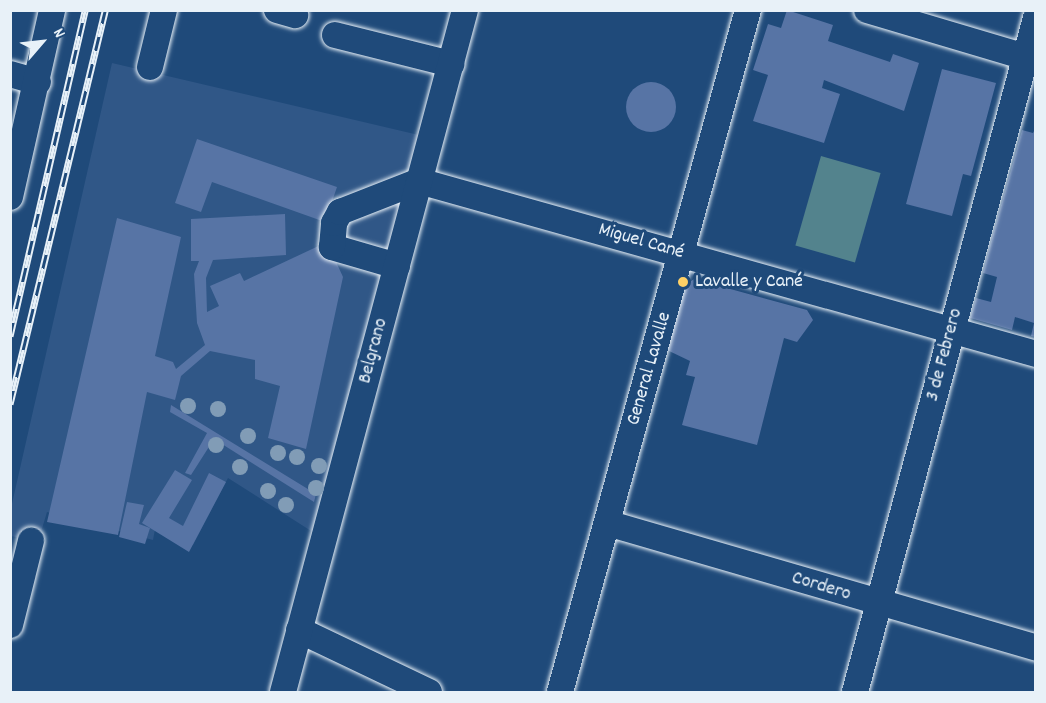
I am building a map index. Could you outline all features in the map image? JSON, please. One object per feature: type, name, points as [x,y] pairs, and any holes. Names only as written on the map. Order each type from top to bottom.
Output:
[{"type":"street","points":[[10,197],[38,82],[52,10]]},
{"type":"street","points":[[150,67],[164,10]]},
{"type":"street","name":"Belgrano","points":[[283,693],[465,10]]},
{"type":"street","name":"General Lavalle","points":[[560,693],[748,10]]},
{"type":"street","points":[[867,10],[1030,58]]},
{"type":"street","name":"3 de Febrero","points":[[855,693],[952,330],[1030,58],[1035,18]]},
{"type":"street","points":[[334,35],[451,64]]},
{"type":"street","points":[[10,74],[38,82]]},
{"type":"street","points":[[397,266],[332,247],[334,224],[340,212],[419,181]]},
{"type":"street","name":"Miguel Cané","points":[[419,181],[1035,354]]},
{"type":"street","name":"Cordero","points":[[607,523],[1035,648]]},
{"type":"street","points":[[10,625],[31,541]]},
{"type":"street","points":[[299,630],[429,693]]},
{"type":"shaded area","points":[[112,63],[423,136],[319,536],[228,478],[193,545],[156,524],[153,540],[47,512],[38,542],[11,536],[11,508]]},
{"type":"green space","points":[[821,156],[881,173],[855,262],[795,245]]},
{"type":"building","points":[[787,10],[833,25],[828,41],[890,62],[893,54],[919,63],[904,111],[824,80],[822,88],[840,94],[824,143],[753,121],[768,75],[753,70],[768,24],[781,28]]},
{"type":"building","points":[[942,69],[996,83],[971,176],[963,174],[952,216],[906,204]]},
{"type":"building","points":[[656,82],[669,89],[675,97],[675,117],[669,125],[661,131],[646,132],[633,125],[627,117],[626,102],[633,89],[641,83]]},
{"type":"building","points":[[1036,127],[1036,337],[1031,336],[1034,323],[1015,317],[1012,330],[970,318],[976,298],[991,302],[997,277],[983,273],[990,245],[1022,130],[1033,133]]},
{"type":"building","points":[[197,139],[337,187],[325,222],[212,182],[201,212],[175,203]]},
{"type":"building","points":[[285,214],[286,255],[213,260],[206,278],[207,312],[219,306],[210,286],[240,273],[244,281],[327,242],[343,277],[306,449],[268,438],[280,386],[255,379],[255,360],[210,351],[181,376],[175,400],[147,392],[118,535],[47,522],[117,218],[181,237],[155,356],[173,362],[176,369],[205,345],[197,323],[194,274],[199,261],[191,261],[191,219]]},
{"type":"building","points":[[694,279],[807,310],[813,320],[797,342],[784,338],[757,445],[682,425],[695,377],[686,375],[690,361],[667,350],[683,287]]},
{"type":"building","points":[[171,405],[316,494],[314,502],[214,439],[191,475],[185,473],[207,433],[170,412]]},
{"type":"building","points":[[175,470],[192,480],[169,518],[183,526],[209,473],[226,482],[189,552],[142,523]]},
{"type":"building","points":[[127,502],[144,505],[139,524],[150,528],[145,544],[119,537]]},
{"type":"railway","points":[[10,336],[85,10]]},
{"type":"railway","points":[[10,404],[105,10]]},
{"type":"place","name":"Lavalle y Cané","points":[[683,282]]}]
